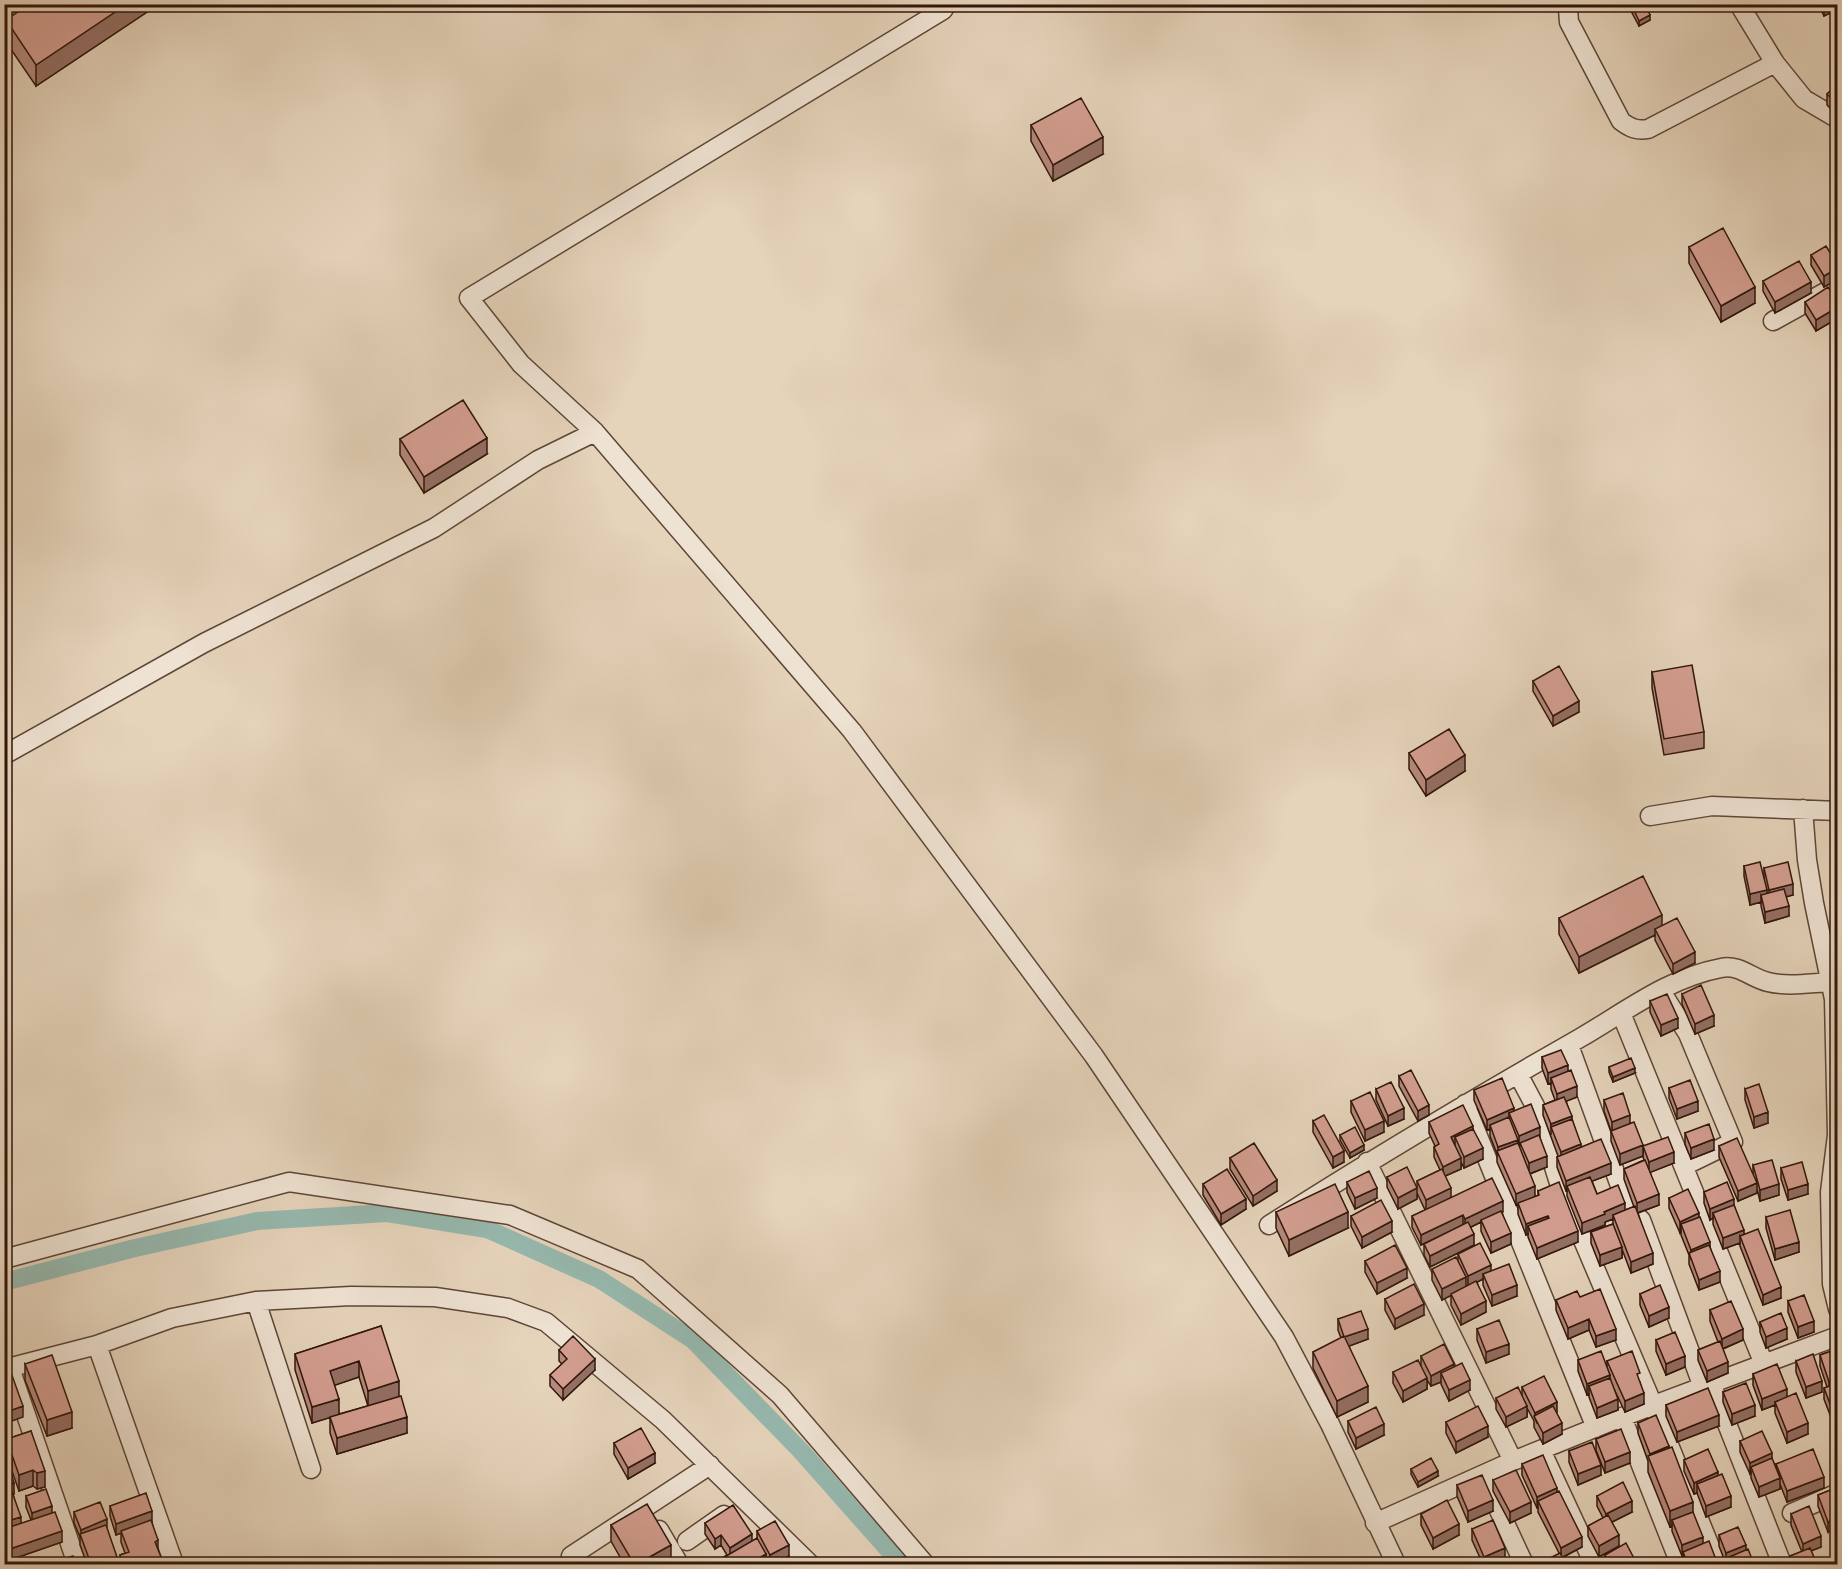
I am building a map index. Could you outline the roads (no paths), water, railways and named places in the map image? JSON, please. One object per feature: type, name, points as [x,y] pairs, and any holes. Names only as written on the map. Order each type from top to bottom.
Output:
[{"type":"street","points":[[947,4],[943,10],[469,298],[520,364],[595,432],[852,731],[1094,1056],[1284,1337],[1330,1424],[1396,1564]]},
{"type":"street","points":[[1572,4],[1568,9],[1569,22],[1621,121],[1629,128],[1639,131],[1648,129],[1775,63]]},
{"type":"street","points":[[1739,4],[1775,63],[1804,99],[1838,119]]},
{"type":"street","points":[[1773,321],[1838,285]]},
{"type":"street","points":[[4,755],[204,643],[434,528],[538,460],[595,432]]},
{"type":"street","points":[[1650,816],[1712,806],[1838,811]]},
{"type":"street","points":[[1803,809],[1812,892],[1834,993],[1837,1135],[1830,1192],[1832,1284],[1838,1309]]},
{"type":"street","points":[[1269,1225],[1367,1162],[1660,990],[1706,971],[1725,967],[1736,968],[1766,981],[1834,993]]},
{"type":"street","points":[[1660,990],[1688,1034],[1733,1142],[1684,1166]]},
{"type":"street","points":[[1621,1013],[1764,1364]]},
{"type":"street","points":[[1569,1045],[1628,1208],[1641,1220],[1782,1564]]},
{"type":"street","points":[[1518,1074],[1534,1106],[1560,1186],[1718,1564]]},
{"type":"street","points":[[1466,1104],[1596,1428]]},
{"type":"street","points":[[1367,1162],[1513,1461]]},
{"type":"street","points":[[4,1259],[289,1182],[510,1215],[638,1269],[780,1395],[925,1564]]},
{"type":"street","points":[[77,1564],[7,1369],[97,1345],[172,1318],[256,1301],[351,1296],[435,1297],[508,1308],[546,1322],[663,1420],[810,1564]]},
{"type":"street","points":[[256,1301],[311,1468]]},
{"type":"street","points":[[1376,1523],[1513,1461],[1653,1405],[1838,1336]]},
{"type":"street","points":[[97,1345],[174,1564]]},
{"type":"street","points":[[1622,1417],[1680,1564]]},
{"type":"street","points":[[1541,1450],[1594,1564]]},
{"type":"street","points":[[571,1556],[710,1465]]},
{"type":"street","points":[[1483,1476],[1524,1564]]},
{"type":"street","points":[[1792,1512],[1838,1493]]},
{"type":"street","points":[[687,1541],[745,1500]]},
{"type":"street","points":[[659,1529],[679,1564]]},
{"type":"waterway","points":[[4,1282],[135,1248],[257,1221],[387,1213],[487,1229],[599,1279],[693,1340],[801,1451],[901,1564]]}]
